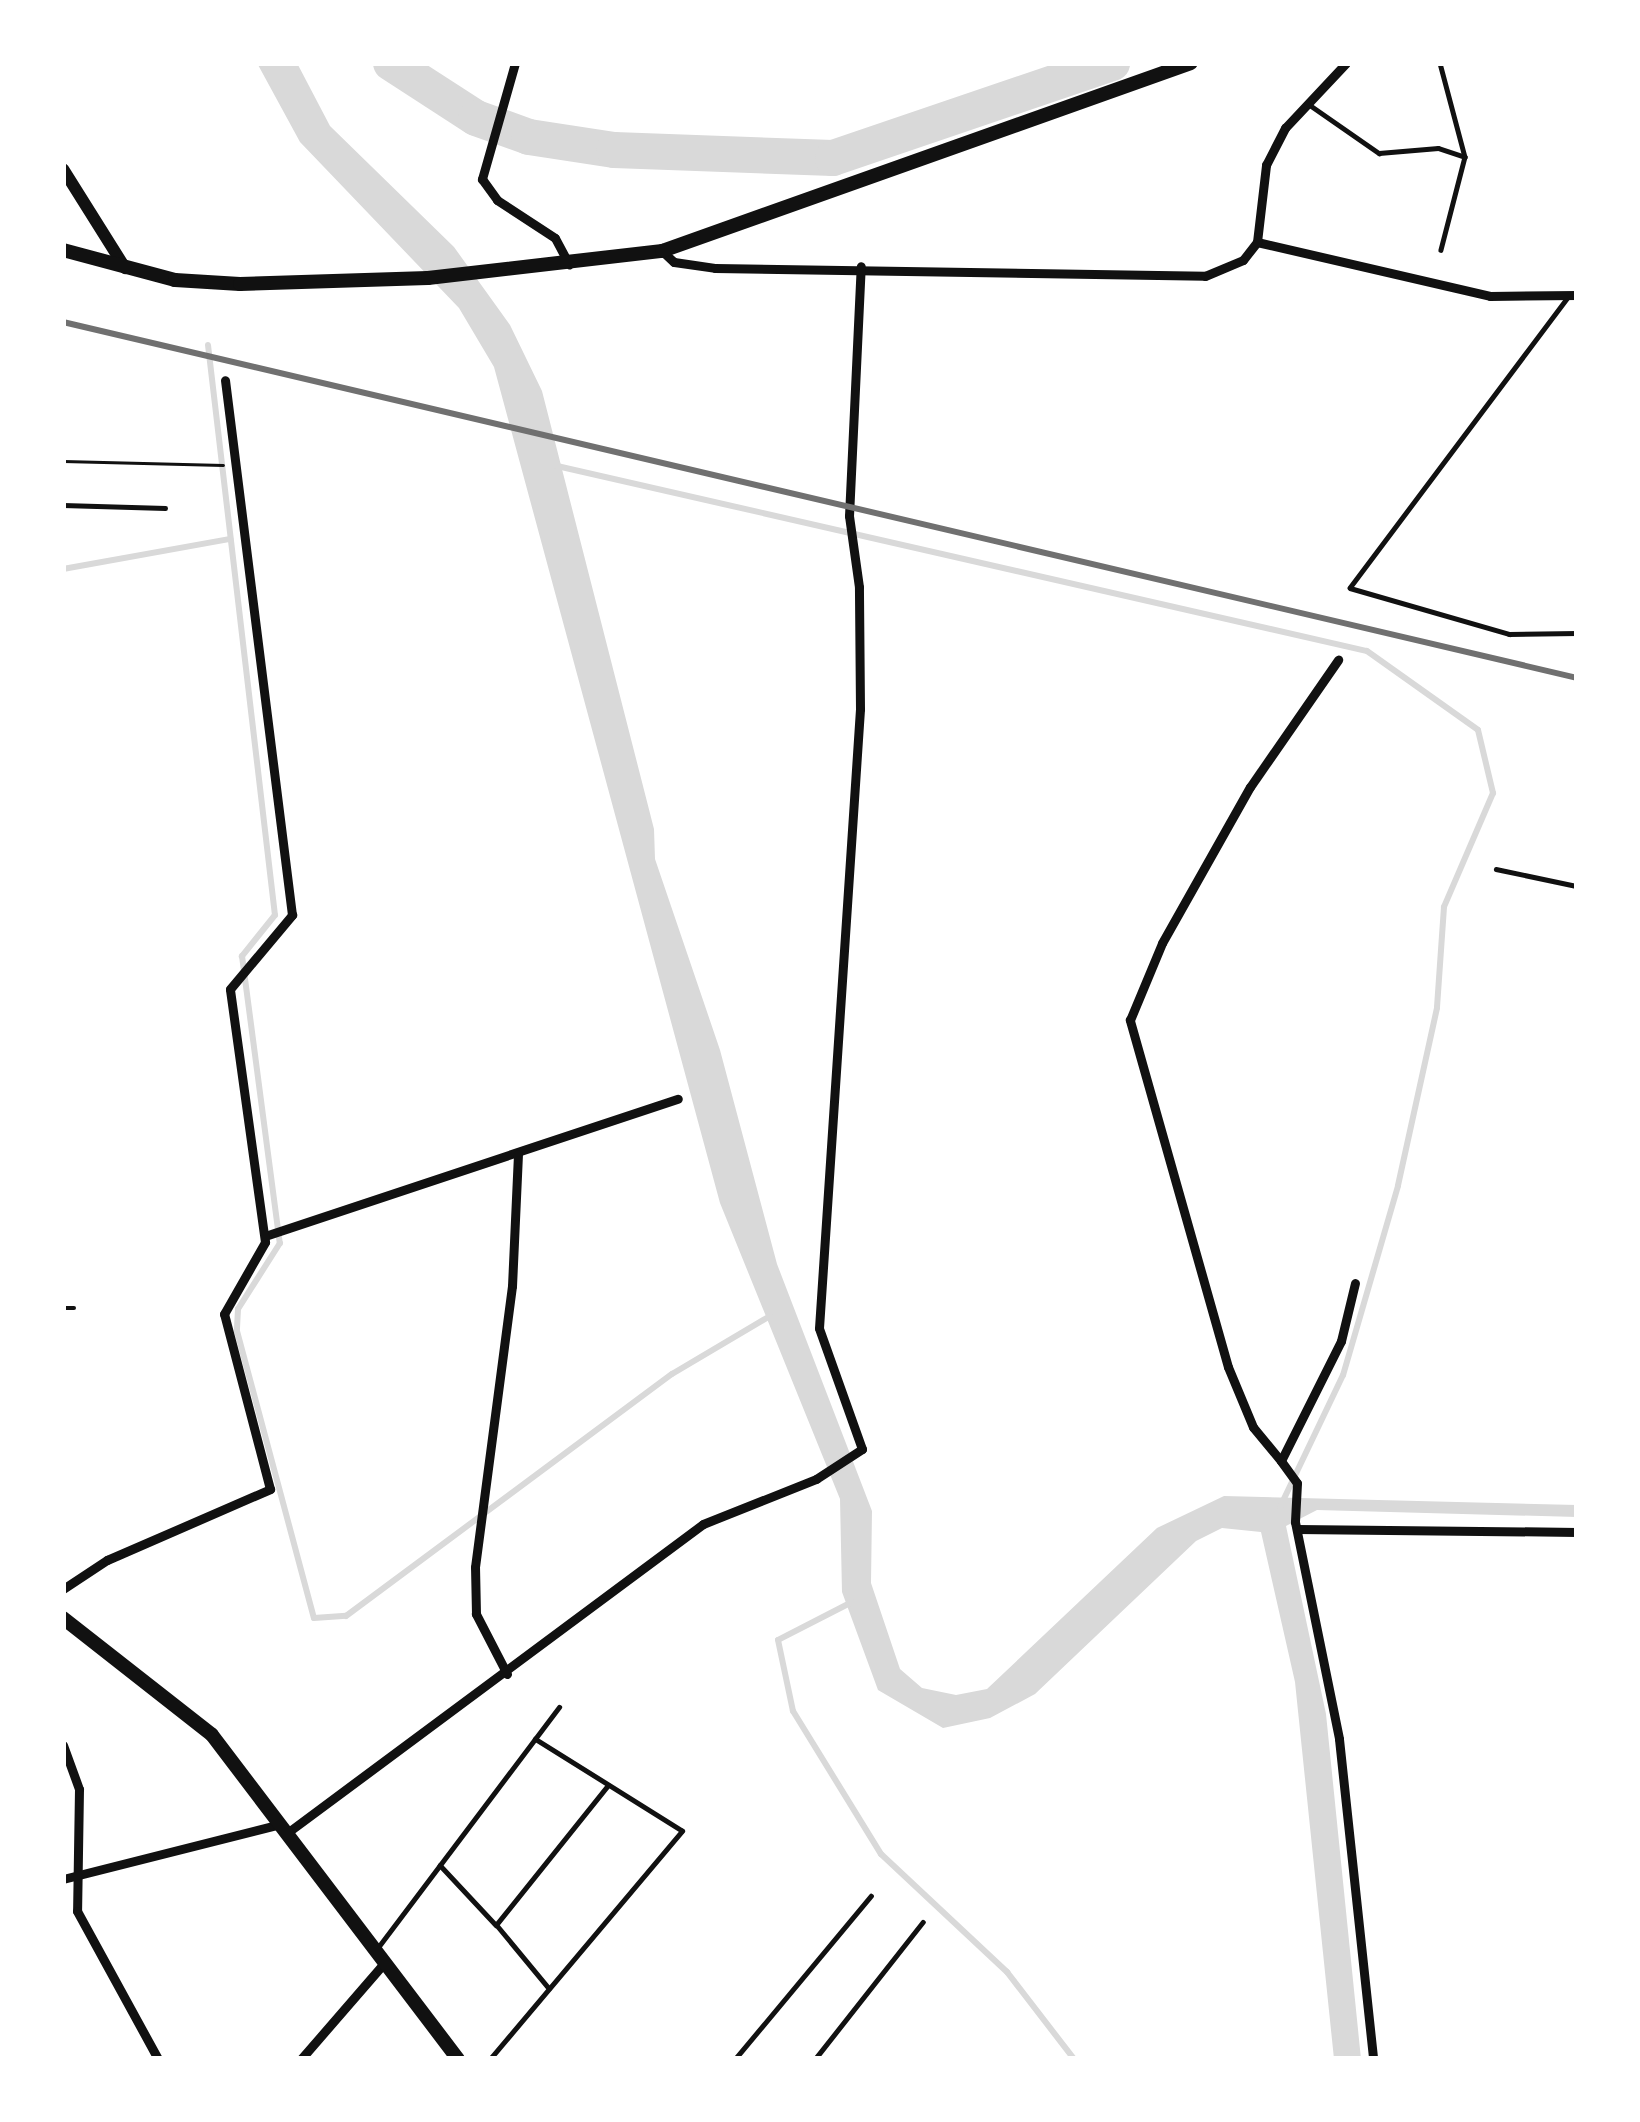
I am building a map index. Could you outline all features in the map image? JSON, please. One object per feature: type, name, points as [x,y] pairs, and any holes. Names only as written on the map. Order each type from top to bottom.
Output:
[{"type":"main road","points":[[63,250],[125,268],[240,284],[428,278],[662,250],[1191,63]]},
{"type":"main road","points":[[63,1618],[104,1642],[212,1735],[458,2059]]},
{"type":"street","points":[[515,63],[489,147],[486,190],[555,238],[568,264]]},
{"type":"street","points":[[662,250],[674,262],[715,268],[861,266],[1205,276],[1243,260],[1257,242],[1266,165],[1307,103],[1346,63]]},
{"type":"street","points":[[63,169],[125,268]]},
{"type":"street","points":[[1257,242],[1490,296],[1574,295]]},
{"type":"street","points":[[68,1877],[284,1829],[507,1674],[704,1524],[823,1475],[857,1452],[819,1328],[860,709],[850,494],[861,266]]},
{"type":"street","points":[[63,1588],[107,1560],[270,1489],[224,1314],[267,1236],[230,989],[292,914],[225,380]]},
{"type":"street","points":[[1338,660],[1250,787],[1162,943],[1130,1019],[1228,1367],[1252,1427],[1297,1483],[1296,1526],[1339,1739],[1373,2059]]},
{"type":"street","points":[[267,1236],[678,1099]]},
{"type":"street","points":[[507,1674],[476,1613],[476,1567],[512,1286],[518,1154]]},
{"type":"street","points":[[1282,1465],[1341,1341],[1354,1283]]},
{"type":"street","points":[[1296,1526],[1577,1532]]},
{"type":"street","points":[[63,1745],[79,1789],[68,1877],[92,1948],[151,2057]]},
{"type":"street","points":[[301,2059],[381,1956]]},
{"type":"lane","points":[[1440,63],[1465,157],[1441,250]]},
{"type":"lane","points":[[1307,103],[1379,153],[1438,148],[1465,157]]},
{"type":"lane","points":[[1574,295],[1350,589],[1509,634],[1577,633]]},
{"type":"lane","points":[[63,506],[165,508]]},
{"type":"lane","points":[[1496,868],[1577,886]]},
{"type":"lane","points":[[63,1308],[74,1308]]},
{"type":"lane","points":[[381,1956],[440,1865],[559,1707]]},
{"type":"lane","points":[[490,2059],[682,1831],[535,1739]]},
{"type":"lane","points":[[496,1925],[608,1785]]},
{"type":"lane","points":[[440,1865],[549,1989]]},
{"type":"lane","points":[[735,2059],[871,1896]]},
{"type":"lane","points":[[815,2059],[923,1922]]},
{"type":"path","points":[[63,461],[213,466]]},
{"type":"shaded area","points":[[257,63],[297,63],[330,126],[454,247],[510,325],[542,391],[654,829],[655,859],[720,1050],[777,1264],[872,1511],[871,1583],[900,1669],[922,1688],[956,1695],[987,1689],[1157,1528],[1224,1496],[1577,1505],[1577,1517],[1317,1510],[1286,1526],[1326,1714],[1361,2059],[1334,2059],[1295,1682],[1261,1532],[1222,1528],[1196,1541],[1035,1694],[990,1718],[943,1728],[878,1690],[842,1592],[840,1499],[720,1203],[494,367],[459,308],[300,142]]},
{"type":"waterway","points":[[391,63],[476,118],[529,137],[614,150],[833,158],[1112,63]]},
{"type":"waterway","points":[[208,345],[275,915],[242,956],[280,1243],[238,1309],[237,1331],[314,1618],[346,1616],[672,1374],[770,1316]]},
{"type":"waterway","points":[[557,466],[1367,651],[1478,730],[1493,793],[1444,907],[1437,1008],[1398,1186],[1343,1375],[1280,1507]]},
{"type":"waterway","points":[[63,569],[230,539]]},
{"type":"waterway","points":[[852,1602],[778,1640],[793,1711],[881,1854],[1007,1972],[1074,2059]]},
{"type":"railway","points":[[63,322],[1577,678]]}]
